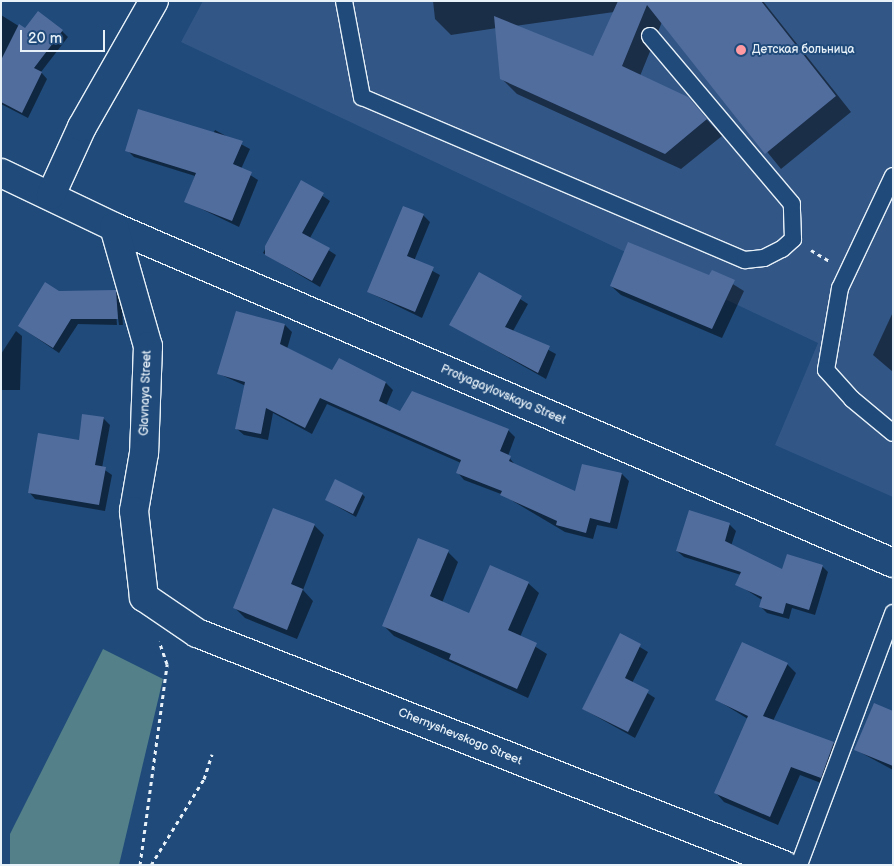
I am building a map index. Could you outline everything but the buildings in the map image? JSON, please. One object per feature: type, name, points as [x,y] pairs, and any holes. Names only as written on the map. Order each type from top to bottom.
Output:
[{"type":"street","points":[[52,196],[82,127],[154,1]]},
{"type":"street","points":[[1,173],[52,196],[114,228]]},
{"type":"street","name":"Protyagaylovskaya Street","points":[[114,228],[893,563]]},
{"type":"street","name":"Glavnaya Street","points":[[114,228],[148,346],[144,453],[134,511],[144,596]]},
{"type":"street","name":"Chernyshevskogo Street","points":[[144,596],[198,633],[784,865]]},
{"type":"lane","points":[[344,1],[362,97],[745,260],[764,258],[782,249],[793,240],[792,204],[650,36]]},
{"type":"lane","points":[[893,176],[840,288],[826,370],[852,399],[893,433]]},
{"type":"lane","points":[[799,865],[893,613]]},
{"type":"path","points":[[140,865],[167,664]]},
{"type":"path","points":[[151,865],[204,779],[212,754]]},
{"type":"shaded area","points":[[203,1],[893,1],[893,497],[775,445],[818,343],[181,42]]},
{"type":"green space","points":[[103,649],[163,679],[119,865],[10,865],[10,834]]},
{"type":"place","name":"Детская больница","points":[[741,50]]}]
